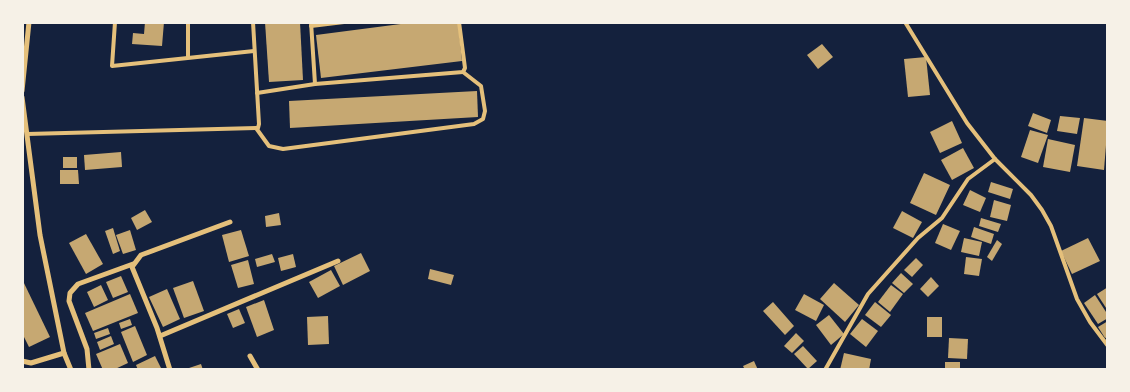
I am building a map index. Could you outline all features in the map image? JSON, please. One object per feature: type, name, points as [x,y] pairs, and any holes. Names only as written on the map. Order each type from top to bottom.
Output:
[{"type":"street","points":[[22,91],[29,22]]},
{"type":"street","points":[[22,97],[40,235],[64,354],[71,370]]},
{"type":"street","points":[[89,370],[87,349],[69,301],[70,293],[78,284],[133,264],[141,255],[230,222]]},
{"type":"street","points":[[160,336],[338,261]]},
{"type":"street","points":[[133,264],[132,268],[160,336],[170,370]]},
{"type":"street","points":[[22,362],[31,363],[64,354]]},
{"type":"street","points":[[250,356],[258,370]]},
{"type":"lane","points":[[114,22],[112,66],[254,51]]},
{"type":"lane","points":[[188,22],[188,58]]},
{"type":"lane","points":[[253,22],[259,124],[256,128]]},
{"type":"lane","points":[[315,84],[311,24],[344,22]]},
{"type":"lane","points":[[459,22],[465,68],[463,72]]},
{"type":"lane","points":[[905,22],[967,123],[995,159],[1031,195],[1042,210],[1051,226],[1077,299],[1090,322],[1108,346]]},
{"type":"lane","points":[[256,128],[268,146],[273,149],[283,149],[474,124],[482,119],[485,110],[481,86],[463,72],[315,84],[257,93]]},
{"type":"lane","points":[[27,134],[256,128]]},
{"type":"lane","points":[[825,370],[868,294],[918,238],[942,218],[968,179],[995,159]]},
{"type":"building","points":[[145,22],[164,22],[162,46],[132,44],[133,33],[144,34]]},
{"type":"building","points":[[265,22],[300,22],[303,80],[269,82]]},
{"type":"building","points":[[416,22],[458,22],[462,61],[321,78],[316,35]]},
{"type":"building","points":[[822,44],[833,57],[818,69],[807,55]]},
{"type":"building","points":[[926,57],[930,95],[908,97],[904,59]]},
{"type":"building","points":[[477,91],[478,117],[290,128],[289,101]]},
{"type":"building","points":[[1033,113],[1051,120],[1047,133],[1028,126]]},
{"type":"building","points":[[1060,116],[1080,118],[1077,134],[1057,131]]},
{"type":"building","points":[[1084,118],[1108,121],[1104,170],[1077,166]]},
{"type":"building","points":[[952,121],[962,143],[940,153],[930,132]]},
{"type":"building","points":[[1030,130],[1048,135],[1038,163],[1021,157]]},
{"type":"building","points":[[1048,139],[1075,145],[1070,172],[1043,167]]},
{"type":"building","points":[[963,148],[974,168],[952,180],[941,160]]},
{"type":"building","points":[[121,152],[122,167],[85,170],[84,155]]},
{"type":"building","points":[[63,157],[77,157],[77,168],[63,168]]},
{"type":"building","points":[[60,170],[78,170],[79,184],[60,184]]},
{"type":"building","points":[[924,173],[950,185],[936,215],[910,203]]},
{"type":"building","points":[[991,182],[1013,189],[1010,199],[988,192]]},
{"type":"building","points":[[970,190],[986,198],[980,212],[963,205]]},
{"type":"building","points":[[994,200],[1011,205],[1007,221],[990,217]]},
{"type":"building","points":[[145,210],[152,222],[137,230],[131,218]]},
{"type":"building","points":[[902,211],[922,222],[913,238],[893,228]]},
{"type":"building","points":[[279,213],[281,225],[266,227],[265,216]]},
{"type":"building","points":[[981,218],[1001,224],[998,232],[979,226]]},
{"type":"building","points":[[943,224],[960,231],[951,250],[935,243]]},
{"type":"building","points":[[974,227],[994,234],[991,244],[971,237]]},
{"type":"building","points":[[113,228],[120,251],[113,254],[105,231]]},
{"type":"building","points":[[130,230],[136,250],[123,254],[116,235]]},
{"type":"building","points":[[241,230],[249,256],[229,262],[222,235]]},
{"type":"building","points":[[86,234],[103,264],[86,274],[69,243]]},
{"type":"building","points":[[964,238],[982,242],[979,256],[961,252]]},
{"type":"building","points":[[1088,238],[1100,261],[1072,274],[1061,251]]},
{"type":"building","points":[[997,240],[1002,244],[992,261],[987,257]]},
{"type":"building","points":[[361,253],[370,271],[343,285],[334,266]]},
{"type":"building","points":[[272,254],[275,262],[257,267],[255,259]]},
{"type":"building","points":[[293,254],[296,267],[281,271],[278,258]]},
{"type":"building","points":[[966,257],[982,259],[979,276],[964,274]]},
{"type":"building","points":[[916,258],[923,265],[912,277],[904,270]]},
{"type":"building","points":[[248,260],[254,284],[238,288],[231,265]]},
{"type":"building","points":[[430,269],[454,275],[451,285],[428,279]]},
{"type":"building","points":[[331,270],[340,286],[318,298],[309,282]]},
{"type":"building","points":[[901,273],[913,284],[904,293],[892,283]]},
{"type":"building","points":[[121,276],[128,292],[113,298],[106,282]]},
{"type":"building","points":[[931,277],[939,286],[928,297],[920,289]]},
{"type":"building","points":[[22,279],[50,337],[29,347],[22,333]]},
{"type":"building","points":[[193,281],[204,311],[184,318],[173,288]]},
{"type":"building","points":[[834,283],[859,305],[845,322],[820,299]]},
{"type":"building","points":[[101,285],[108,300],[94,307],[87,292]]},
{"type":"building","points":[[891,285],[903,294],[890,312],[878,302]]},
{"type":"building","points":[[1108,287],[1108,311],[1097,294]]},
{"type":"building","points":[[167,289],[180,319],[163,327],[149,297]]},
{"type":"building","points":[[130,294],[138,313],[93,331],[85,313]]},
{"type":"building","points":[[804,294],[824,305],[816,321],[795,310]]},
{"type":"building","points":[[1095,295],[1108,315],[1108,318],[1098,324],[1084,303]]},
{"type":"building","points":[[264,300],[274,330],[257,337],[246,307]]},
{"type":"building","points":[[773,302],[794,326],[785,335],[763,311]]},
{"type":"building","points":[[875,302],[891,315],[881,327],[865,315]]},
{"type":"building","points":[[239,309],[245,323],[233,328],[227,314]]},
{"type":"building","points":[[829,315],[844,334],[831,345],[816,325]]},
{"type":"building","points":[[328,316],[329,344],[308,345],[307,317]]},
{"type":"building","points":[[927,317],[942,317],[942,337],[927,337]]},
{"type":"building","points":[[130,319],[132,325],[121,329],[119,323]]},
{"type":"building","points":[[862,319],[878,331],[866,347],[850,334]]},
{"type":"building","points":[[1108,321],[1108,337],[1105,338],[1098,327]]},
{"type":"building","points":[[135,326],[147,355],[133,362],[121,332]]},
{"type":"building","points":[[108,328],[110,334],[96,339],[94,333]]},
{"type":"building","points":[[796,333],[804,341],[792,353],[784,346]]},
{"type":"building","points":[[111,336],[114,344],[100,350],[97,342]]},
{"type":"building","points":[[949,338],[968,339],[967,359],[948,358]]},
{"type":"building","points":[[120,344],[128,363],[113,370],[103,370],[96,354]]},
{"type":"building","points":[[803,346],[817,361],[808,369],[794,354]]},
{"type":"building","points":[[844,353],[871,359],[869,370],[840,370]]},
{"type":"building","points":[[155,356],[162,370],[138,370],[136,365]]},
{"type":"building","points":[[754,361],[758,370],[745,370],[743,366]]},
{"type":"building","points":[[945,362],[960,362],[960,370],[945,370]]},
{"type":"building","points":[[201,364],[203,370],[186,370],[186,369]]}]
